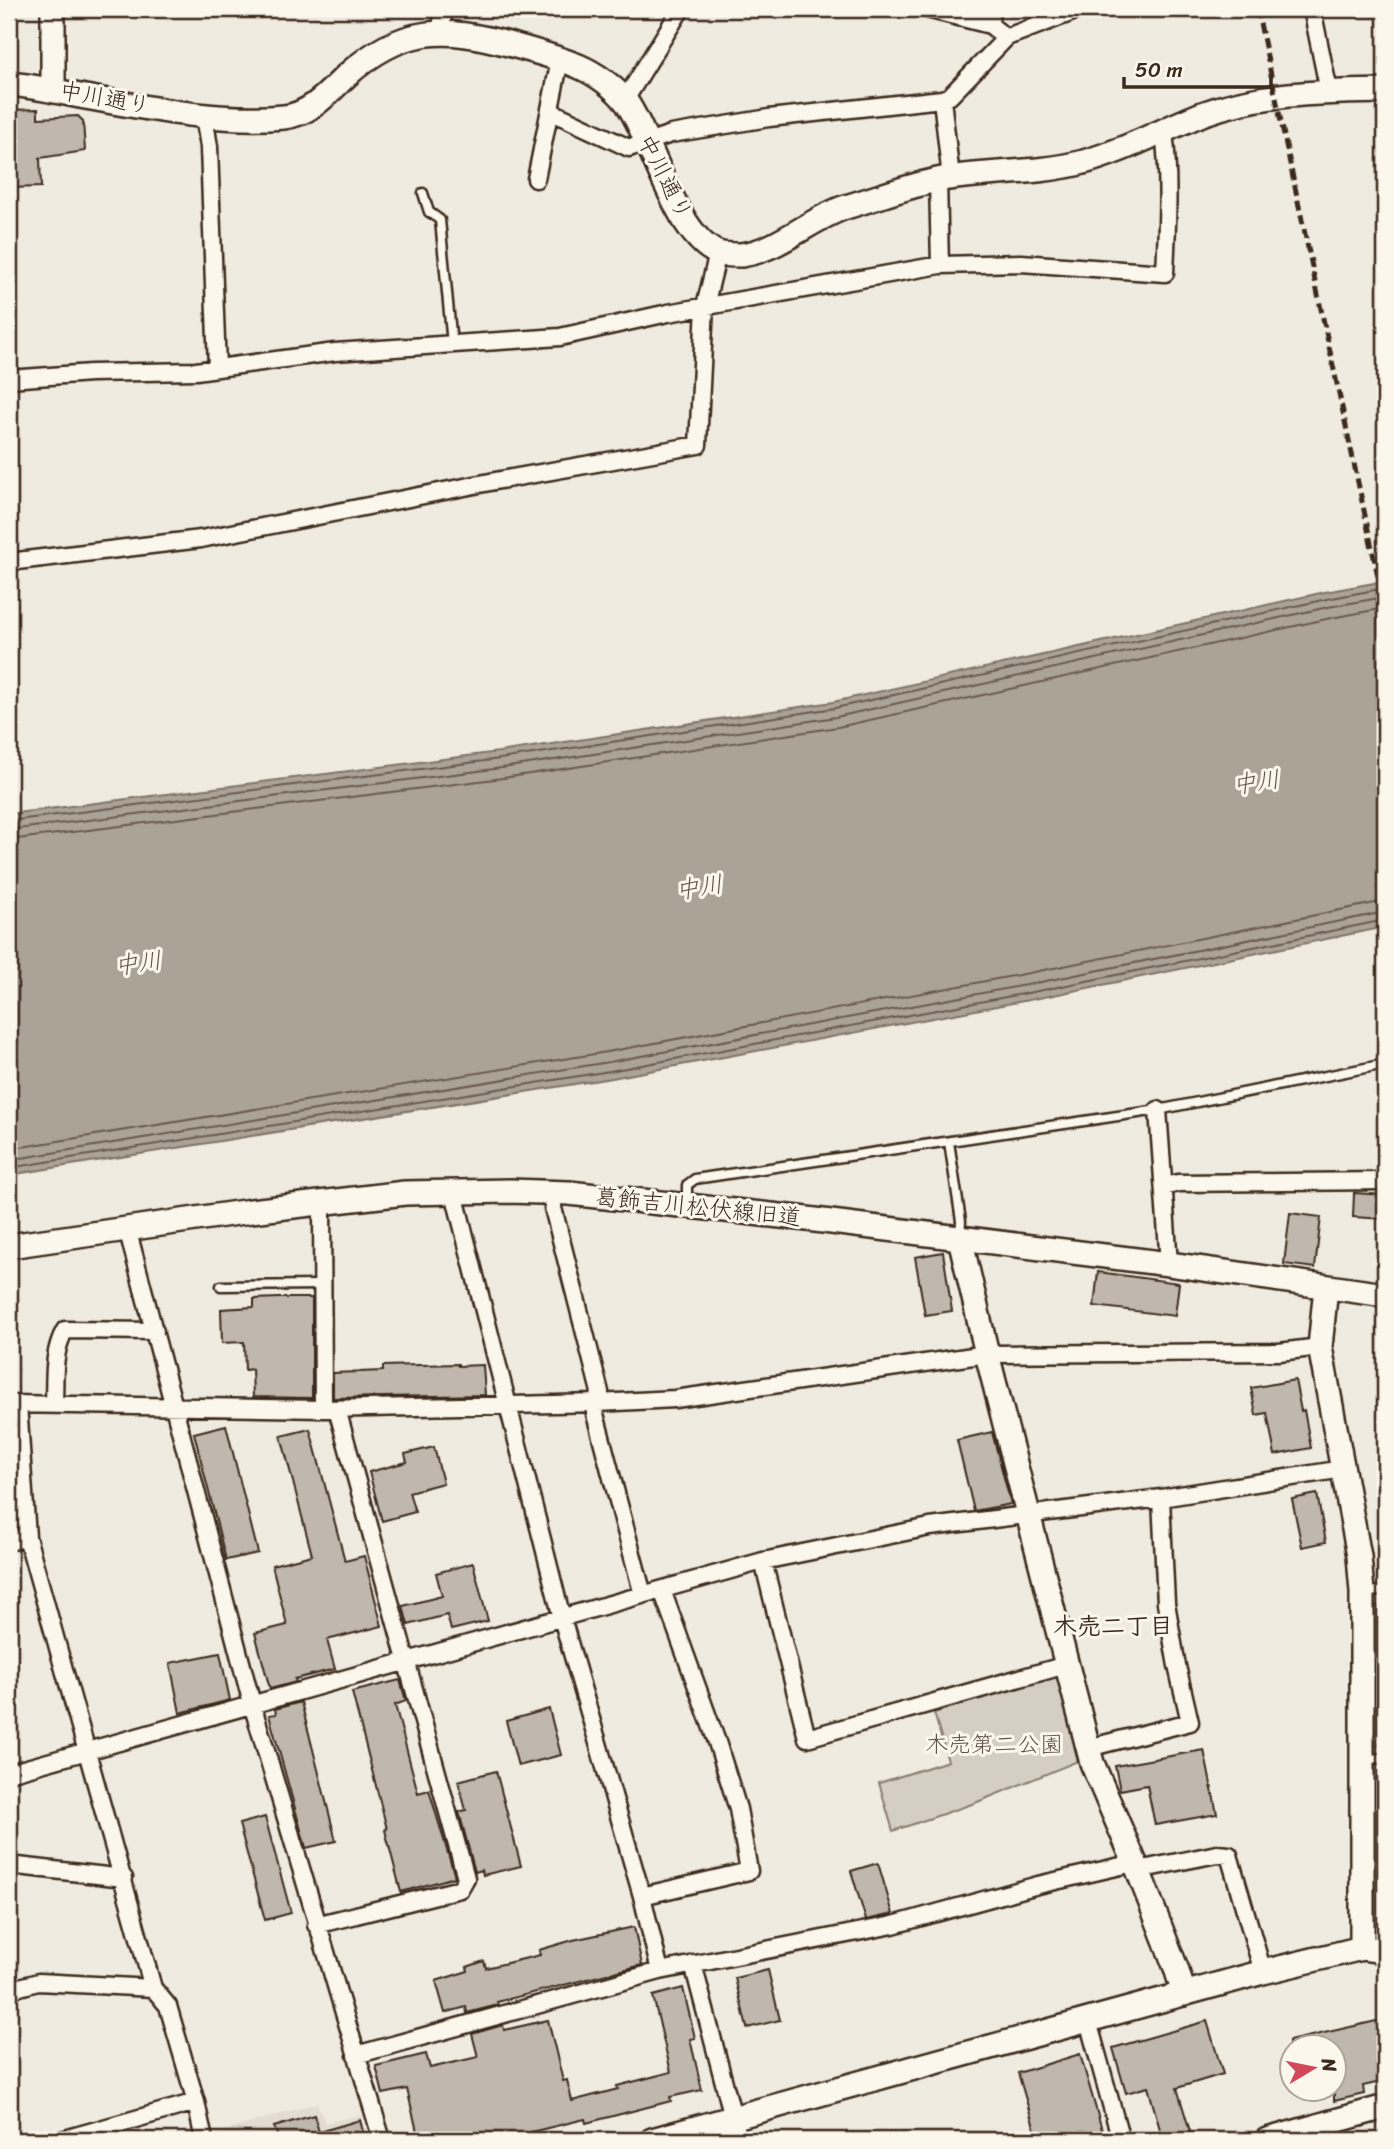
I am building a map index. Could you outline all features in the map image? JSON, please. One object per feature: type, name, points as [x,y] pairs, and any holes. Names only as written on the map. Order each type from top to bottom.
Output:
[{"type":"street","points":[[53,9],[53,89]]},
{"type":"street","points":[[440,33],[444,9]]},
{"type":"street","points":[[625,100],[681,9]]},
{"type":"street","points":[[927,9],[991,17],[1007,37]]},
{"type":"street","points":[[550,111],[629,148],[671,134],[769,118],[942,99],[950,96],[1007,37],[1081,9]]},
{"type":"street","points":[[1312,9],[1329,92]]},
{"type":"street","name":"中川通り","points":[[9,85],[53,89],[79,96],[204,115],[281,117],[298,115],[312,108],[367,59],[383,48],[407,38],[440,33],[478,36],[560,60],[593,73],[625,100],[692,231],[718,253]]},
{"type":"street","points":[[536,179],[560,60]]},
{"type":"street","points":[[9,562],[201,539],[495,481],[698,445],[705,306],[718,253],[738,255],[774,245],[843,208],[944,179],[1045,169],[1082,162],[1164,132],[1204,113],[1230,106],[1305,92],[1385,91]]},
{"type":"street","points":[[940,265],[944,179],[942,99]]},
{"type":"street","points":[[204,115],[209,147],[216,368]]},
{"type":"street","points":[[9,379],[216,368],[335,352],[560,337],[705,306],[940,265],[1021,263],[1165,273],[1168,209],[1164,132]]},
{"type":"street","points":[[1158,1110],[1169,1264]]},
{"type":"street","points":[[1164,1187],[1178,1182],[1385,1181]]},
{"type":"street","points":[[553,1192],[553,1209],[600,1392],[595,1414],[643,1595]]},
{"type":"street","name":"葛飾吉川松伏線旧道","points":[[9,1246],[127,1228],[405,1193],[553,1192],[960,1238],[1385,1295]]},
{"type":"street","points":[[454,1193],[562,1618],[642,1896],[660,1971]]},
{"type":"street","points":[[316,1925],[460,1889],[467,1878],[407,1660],[330,1409],[322,1285],[322,1203]]},
{"type":"street","points":[[127,1228],[252,1704],[382,2140]]},
{"type":"street","points":[[960,1238],[1027,1516],[1092,1763],[1136,1867],[1184,1994]]},
{"type":"street","points":[[1326,1287],[1320,1347],[1359,1556],[1374,1758],[1362,1948]]},
{"type":"street","points":[[54,1405],[59,1341],[65,1330],[155,1331]]},
{"type":"street","points":[[204,2140],[196,2102],[168,2006],[153,1988],[27,1537],[13,1404],[330,1409],[508,1407],[675,1399],[987,1354],[1279,1352],[1320,1347]]},
{"type":"street","points":[[9,1773],[763,1561],[930,1527],[1161,1498],[1343,1469]]},
{"type":"street","points":[[1088,1748],[1191,1722],[1177,1666],[1166,1603],[1161,1498]]},
{"type":"street","points":[[9,1542],[27,1537]]},
{"type":"street","points":[[763,1561],[807,1738],[1066,1665]]},
{"type":"street","points":[[642,1896],[749,1871],[738,1810],[728,1776],[662,1590]]},
{"type":"street","points":[[356,2055],[660,1971],[893,1925],[1038,1885],[1217,1854],[1230,1855],[1263,1972]]},
{"type":"street","points":[[9,1865],[124,1878]]},
{"type":"street","points":[[652,2140],[736,2129],[1088,2021],[1263,1972],[1362,1948],[1385,1951]]},
{"type":"street","points":[[693,1964],[736,2129]]},
{"type":"street","points":[[9,1990],[38,1982],[153,1988]]},
{"type":"street","points":[[1088,2021],[1121,2140]]},
{"type":"street","points":[[61,2140],[196,2102]]},
{"type":"street","points":[[1267,2140],[1385,2107]]},
{"type":"lane","points":[[423,193],[429,212],[440,220],[452,344]]},
{"type":"lane","points":[[687,1206],[687,1185],[695,1179],[1158,1110],[1385,1064]]},
{"type":"lane","points":[[949,1142],[961,1221],[960,1238]]},
{"type":"lane","points":[[221,1286],[322,1285]]},
{"type":"lane","points":[[1362,1592],[1385,1591]]},
{"type":"shaded area","points":[[317,2103],[325,2123],[360,2115],[370,2140],[216,2140],[214,2134]]},
{"type":"green space","points":[[1374,1604],[1381,1609],[1383,1620],[1383,1740],[1378,1746],[1375,1746],[1374,1741]]},
{"type":"green space","name":"木売第二公園","points":[[1052,1675],[1061,1681],[1078,1761],[975,1803],[893,1831],[879,1783],[948,1761],[934,1713]]},
{"type":"water","name":"中川","points":[[1385,581],[1385,927],[1034,999],[612,1078],[9,1175],[9,814],[499,752],[833,702],[1325,592]]},
{"type":"building","points":[[38,109],[38,118],[78,116],[83,121],[85,151],[40,158],[41,187],[9,188],[9,110]]},
{"type":"building","points":[[1354,1193],[1385,1195],[1385,1219],[1353,1217]]},
{"type":"building","points":[[1290,1213],[1321,1217],[1315,1268],[1284,1264]]},
{"type":"building","points":[[943,1252],[952,1311],[925,1315],[915,1257]]},
{"type":"building","points":[[1098,1272],[1179,1283],[1175,1316],[1094,1306]]},
{"type":"building","points":[[312,1298],[312,1398],[253,1397],[252,1369],[245,1370],[244,1342],[222,1343],[221,1309],[254,1307],[254,1299]]},
{"type":"building","points":[[483,1365],[485,1395],[333,1398],[333,1373],[383,1371],[383,1366]]},
{"type":"building","points":[[1295,1380],[1311,1448],[1275,1455],[1267,1413],[1256,1415],[1251,1388]]},
{"type":"building","points":[[226,1425],[258,1553],[226,1560],[194,1433]]},
{"type":"building","points":[[310,1429],[345,1561],[364,1556],[382,1626],[327,1640],[335,1669],[295,1679],[296,1682],[270,1689],[255,1633],[287,1625],[272,1565],[312,1555],[281,1436]]},
{"type":"building","points":[[992,1432],[1011,1504],[974,1511],[957,1440]]},
{"type":"building","points":[[434,1447],[443,1483],[409,1492],[415,1512],[382,1521],[369,1472],[407,1462],[405,1454]]},
{"type":"building","points":[[1317,1494],[1326,1542],[1302,1547],[1292,1499]]},
{"type":"building","points":[[473,1563],[488,1621],[451,1630],[447,1615],[408,1625],[403,1606],[442,1596],[436,1573]]},
{"type":"building","points":[[220,1653],[230,1700],[180,1713],[170,1663]]},
{"type":"building","points":[[400,1680],[406,1701],[395,1705],[418,1793],[429,1790],[455,1877],[401,1892],[352,1692]]},
{"type":"building","points":[[301,1702],[336,1841],[306,1848],[269,1715],[276,1714],[275,1709]]},
{"type":"building","points":[[549,1709],[561,1755],[518,1766],[506,1721]]},
{"type":"building","points":[[1204,1750],[1217,1814],[1155,1825],[1147,1785],[1120,1790],[1115,1766]]},
{"type":"building","points":[[496,1771],[521,1866],[483,1875],[482,1870],[475,1872],[459,1812],[466,1810],[458,1781]]},
{"type":"building","points":[[265,1817],[291,1913],[265,1920],[239,1824]]},
{"type":"building","points":[[878,1863],[893,1914],[866,1920],[851,1871]]},
{"type":"building","points":[[634,1927],[642,1965],[497,2002],[498,2005],[467,2013],[466,2007],[445,2013],[436,1981],[468,1971],[467,1967],[484,1961],[486,1968],[540,1955],[539,1950],[573,1940]]},
{"type":"building","points":[[768,1970],[780,2020],[747,2028],[735,1978]]},
{"type":"building","points":[[683,1988],[695,2038],[690,2039],[702,2090],[670,2097],[671,2101],[586,2123],[585,2119],[531,2132],[532,2135],[512,2140],[419,2140],[407,2089],[383,2094],[376,2066],[426,2054],[430,2068],[478,2057],[472,2034],[503,2025],[504,2030],[548,2020],[563,2081],[567,2080],[572,2101],[671,2072],[653,1996]]},
{"type":"building","points":[[1385,2019],[1385,2081],[1363,2086],[1364,2094],[1348,2098],[1348,2034],[1320,2034]]},
{"type":"building","points":[[1207,2021],[1223,2074],[1177,2088],[1192,2138],[1163,2140],[1148,2087],[1126,2093],[1113,2048]]},
{"type":"building","points":[[1080,2054],[1105,2140],[1038,2140],[1018,2073]]},
{"type":"building","points":[[314,2115],[319,2132],[360,2120],[365,2140],[279,2140],[274,2127]]},
{"type":"railway","points":[[1257,9],[1385,609]]},
{"type":"district","name":"木売二丁目","points":[[1113,1626]]}]
